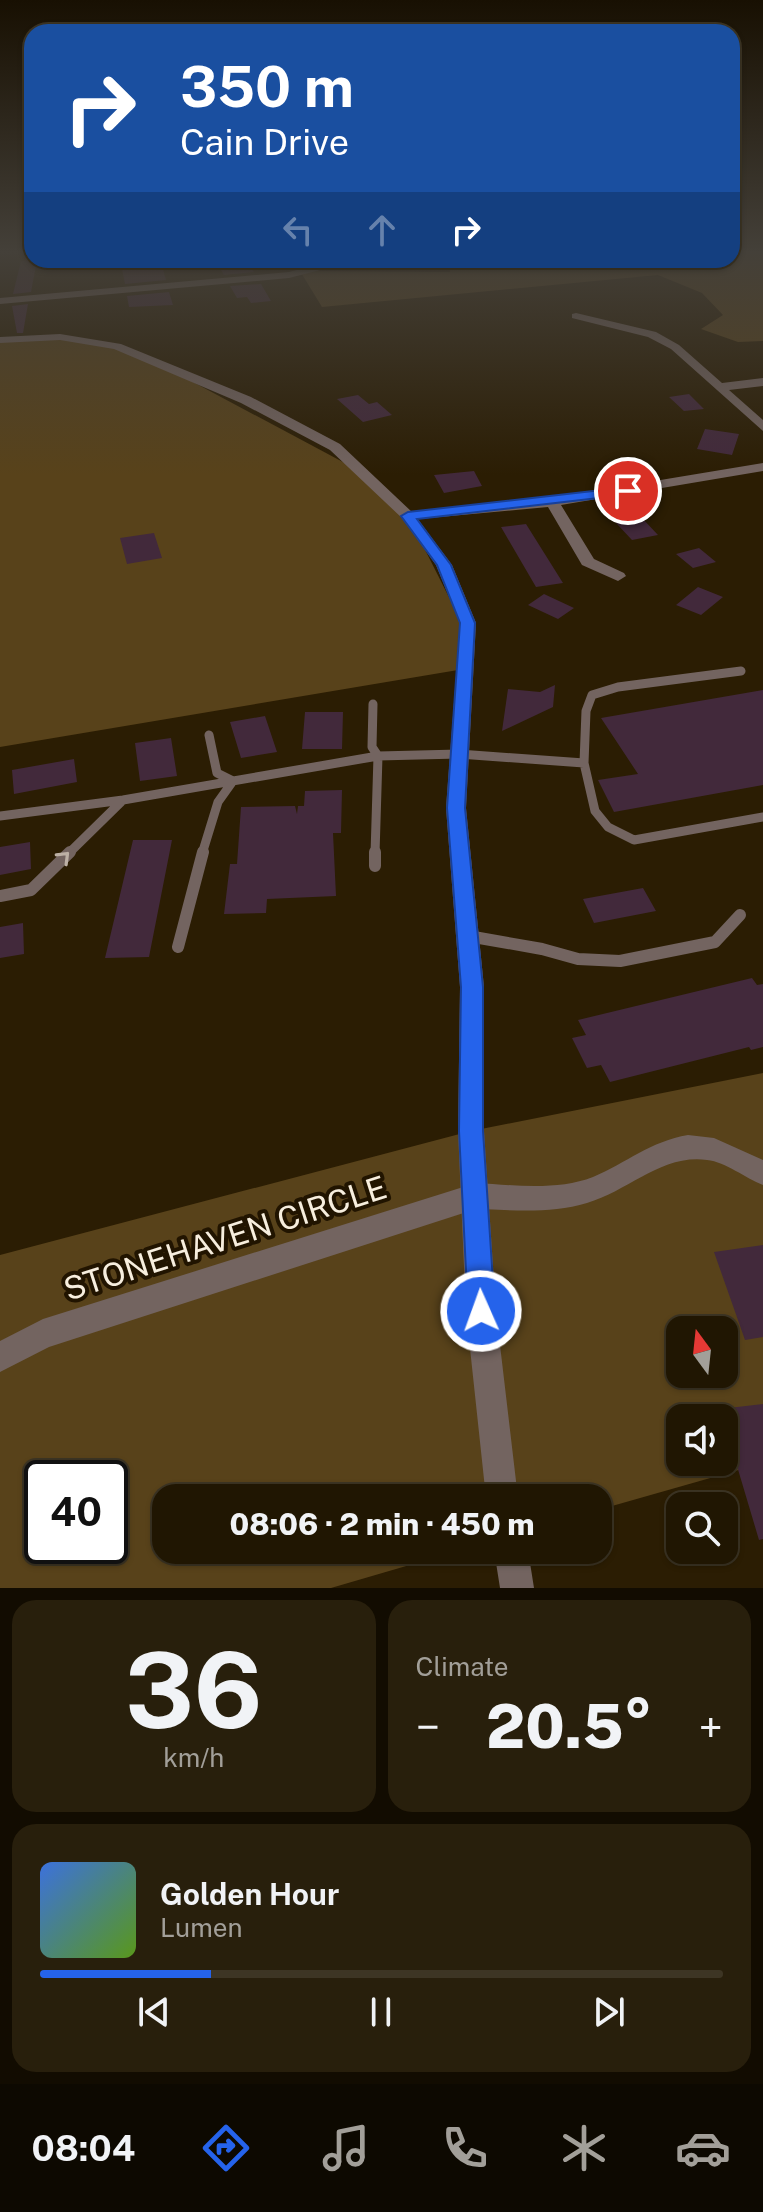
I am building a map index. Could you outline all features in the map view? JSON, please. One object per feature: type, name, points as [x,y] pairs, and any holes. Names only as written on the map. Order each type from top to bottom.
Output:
[{"type":"street","points":[[619,326],[652,334],[675,347],[763,427]]},
{"type":"street","points":[[0,340],[86,339],[117,346],[246,400],[335,447],[408,516],[444,565],[468,623],[456,808],[472,987],[471,1131],[481,1311],[500,1484]]},
{"type":"street","points":[[719,387],[763,382]]},
{"type":"street","points":[[408,516],[552,502],[763,467]]},
{"type":"street","points":[[552,502],[588,562],[618,576]]},
{"type":"street","name":"STONEHAVEN CIRCLE","points":[[0,1357],[43,1334],[476,1196],[532,1197],[589,1191],[658,1152],[708,1148],[763,1173]]},
{"type":"street","points":[[513,1564],[517,1588]]},
{"type":"lane","points":[[741,671],[618,687],[592,695],[586,711],[584,763],[592,811],[615,833],[634,840],[763,817]]},
{"type":"lane","points":[[373,704],[372,747],[378,756],[375,866]]},
{"type":"lane","points":[[209,735],[217,773],[233,781]]},
{"type":"lane","points":[[0,816],[123,800],[378,756],[459,754],[584,763]]},
{"type":"lane","points":[[178,947],[211,819],[218,802],[233,781]]},
{"type":"lane","points":[[0,896],[31,890],[123,800]]},
{"type":"lane","points":[[468,936],[578,959],[620,961],[715,942],[740,915]]},
{"type":"shaded area","points":[[706,326],[763,326],[763,341],[738,342],[701,329]]},
{"type":"shaded area","points":[[72,338],[104,343],[148,358],[356,469],[408,516],[460,619],[464,669],[0,747],[0,340]]},
{"type":"shaded area","points":[[763,1073],[763,1463],[738,1470],[738,1404],[666,1404],[666,1476],[717,1476],[612,1506],[612,1484],[152,1484],[152,1564],[413,1564],[331,1588],[0,1588],[0,1255],[471,1131]]},
{"type":"building","points":[[16,326],[24,326],[23,333],[17,333]]},
{"type":"building","points":[[689,394],[704,409],[684,411],[669,397]]},
{"type":"building","points":[[358,395],[369,404],[377,402],[392,415],[363,422],[337,399]]},
{"type":"building","points":[[705,429],[739,434],[732,455],[697,449]]},
{"type":"building","points":[[474,471],[482,486],[444,493],[434,475]]},
{"type":"building","points":[[642,518],[658,535],[632,540],[616,523]]},
{"type":"building","points":[[526,524],[563,583],[536,587],[501,527]]},
{"type":"building","points":[[154,533],[162,558],[127,564],[120,538]]},
{"type":"building","points":[[699,548],[716,562],[693,568],[676,554]]},
{"type":"building","points":[[698,587],[723,597],[701,615],[676,605]]},
{"type":"building","points":[[544,594],[574,608],[558,619],[528,605]]},
{"type":"building","points":[[555,685],[553,707],[502,731],[508,689],[540,692]]},
{"type":"building","points":[[763,690],[763,785],[614,812],[598,780],[638,774],[601,718]]},
{"type":"building","points":[[305,712],[343,712],[342,749],[302,749]]},
{"type":"building","points":[[265,716],[277,752],[241,758],[230,722]]},
{"type":"building","points":[[171,738],[177,776],[140,781],[135,743]]},
{"type":"building","points":[[74,759],[77,782],[14,794],[12,770]]},
{"type":"building","points":[[342,790],[341,833],[333,833],[336,896],[267,899],[266,913],[224,914],[230,864],[237,864],[241,807],[295,806],[297,814],[298,806],[304,806],[305,791]]},
{"type":"building","points":[[133,840],[172,840],[149,957],[105,958]]},
{"type":"building","points":[[30,842],[31,869],[0,875],[0,847]]},
{"type":"building","points":[[643,888],[656,911],[594,923],[583,899]]},
{"type":"building","points":[[23,923],[24,954],[0,958],[0,927]]},
{"type":"building","points":[[752,978],[757,985],[763,984],[763,1047],[751,1050],[749,1047],[610,1082],[601,1065],[587,1068],[572,1038],[586,1035],[578,1020]]},
{"type":"building","points":[[763,1245],[763,1337],[745,1340],[714,1252]]},
{"type":"building","points":[[763,1404],[763,1539],[759,1540],[738,1469],[738,1407]]},
{"type":"route","points":[[481,1311],[471,1131],[472,987],[456,808],[468,623],[444,565],[408,516],[628,491]]}]
